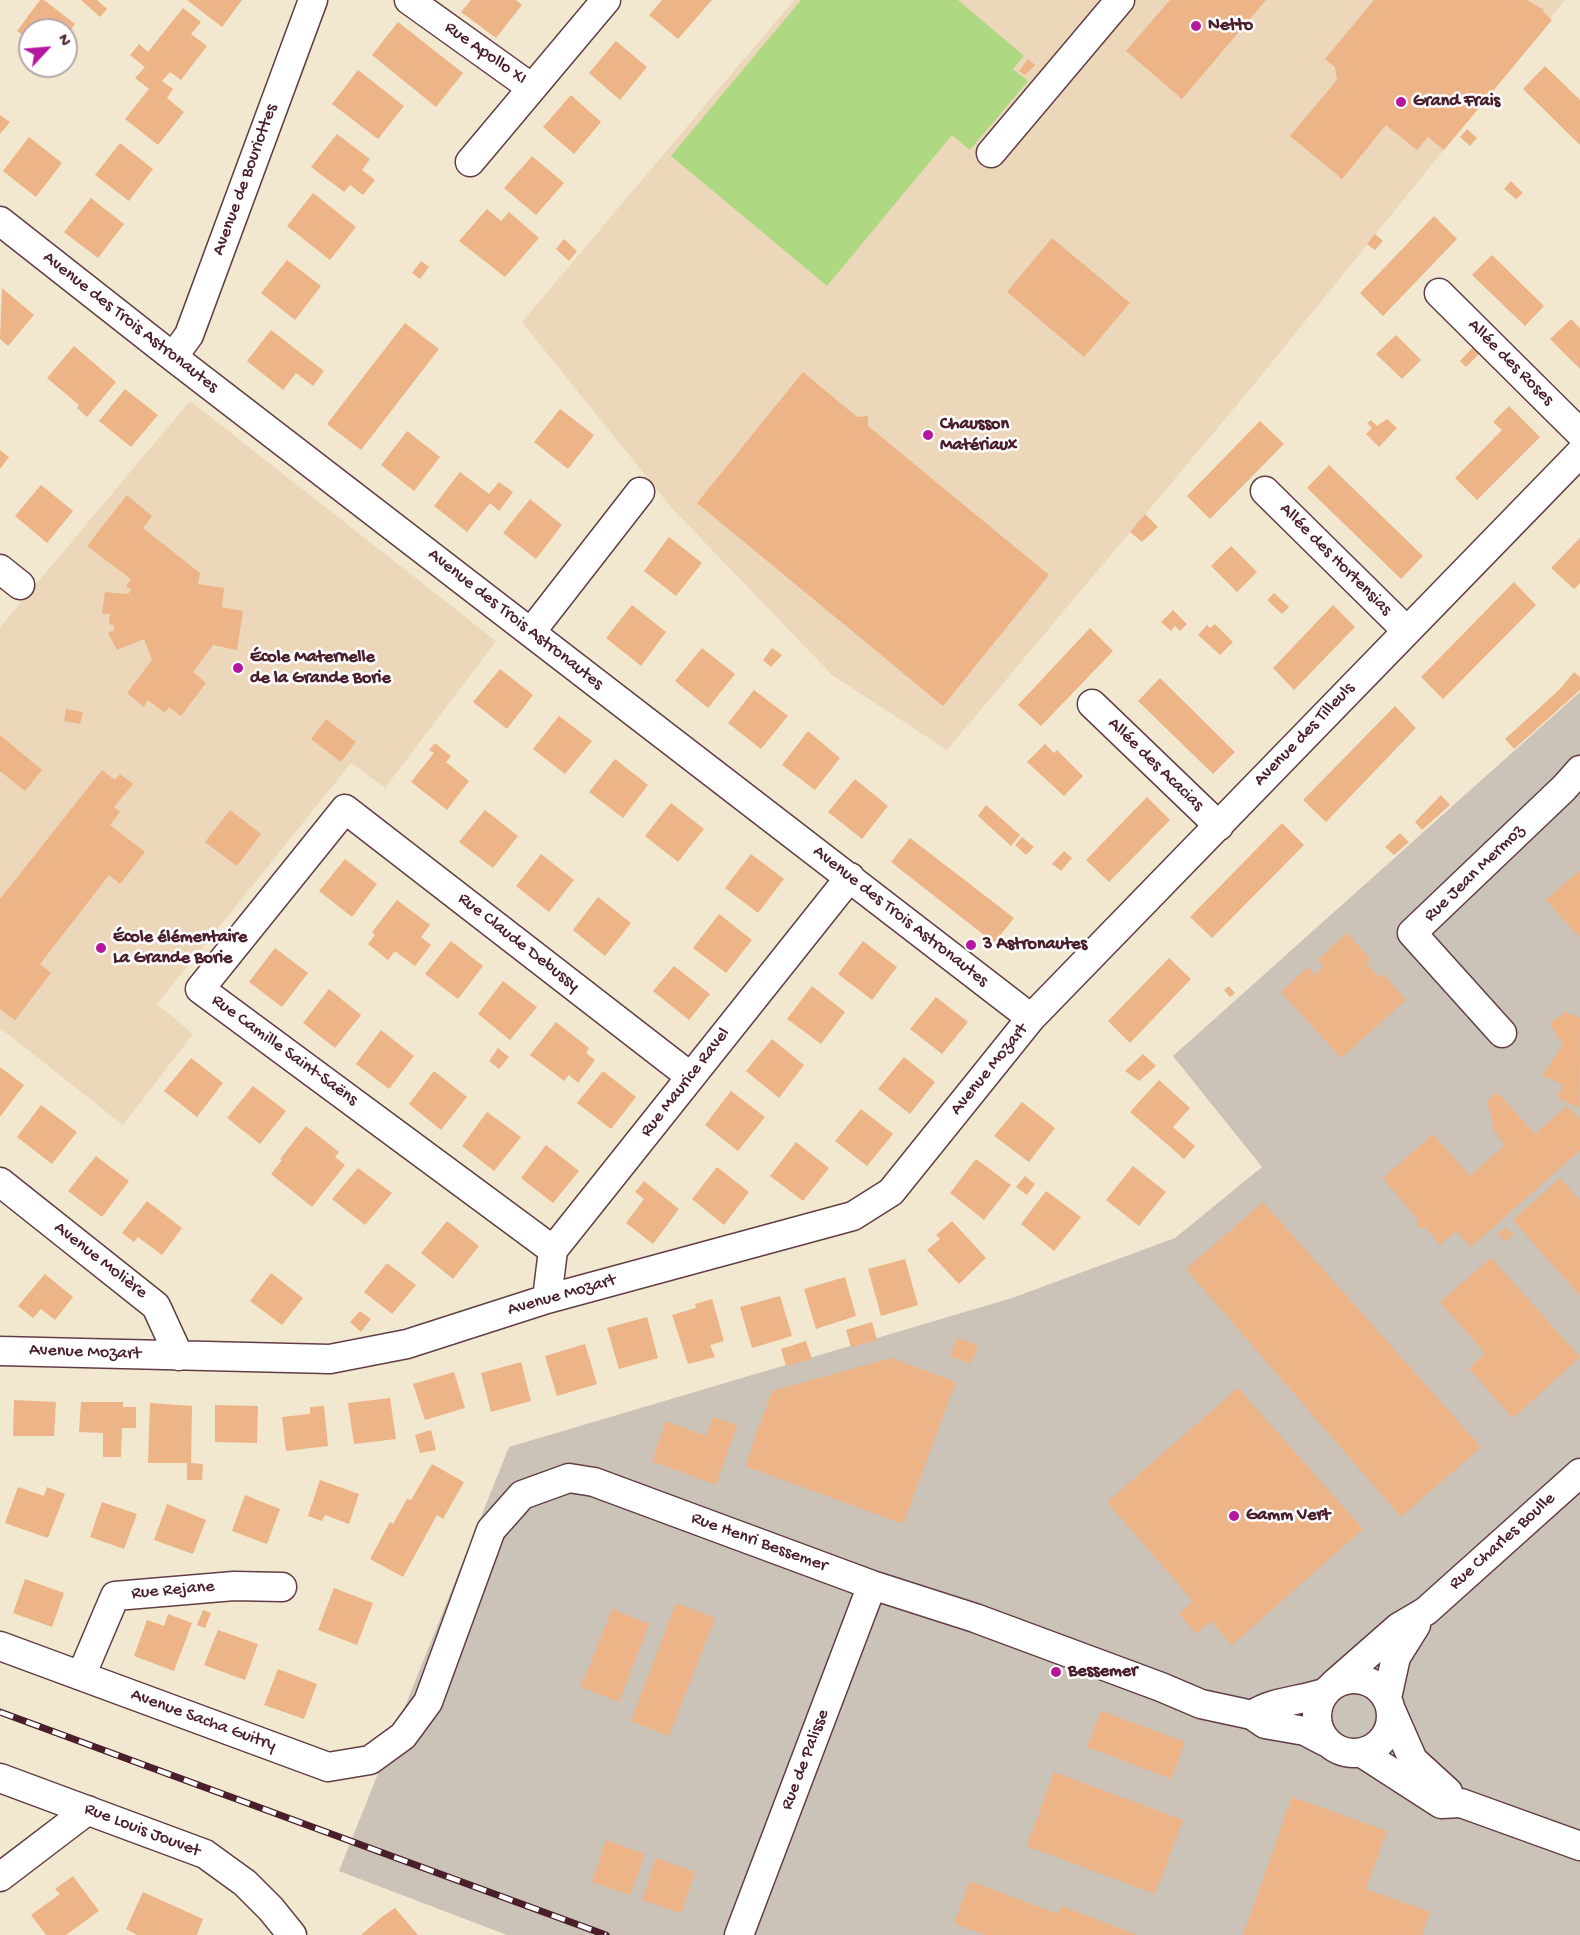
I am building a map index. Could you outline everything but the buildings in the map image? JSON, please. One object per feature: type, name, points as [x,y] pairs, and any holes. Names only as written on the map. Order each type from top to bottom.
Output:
[{"type":"street","name":"Avenue de Bouriottes","points":[[173,357],[189,335],[314,0]]},
{"type":"street","name":"Rue Apollo XI","points":[[409,0],[532,88]]},
{"type":"street","name":"Rue Apollo XI","points":[[470,162],[606,0]]},
{"type":"street","points":[[991,153],[1120,0]]},
{"type":"street","name":"Avenue des Trois Astronautes","points":[[0,221],[1031,1018]]},
{"type":"street","name":"Allée des Roses","points":[[1439,293],[1580,434]]},
{"type":"street","name":"Avenue des Tilleuls","points":[[1031,1018],[1580,453]]},
{"type":"street","name":"Allée des Hortensias","points":[[1265,490],[1406,630]]},
{"type":"street","points":[[531,632],[639,492]]},
{"type":"street","name":"Allée des Acacias","points":[[1092,704],[1219,826]]},
{"type":"street","name":"Rue Jean Mermoz","points":[[1502,1033],[1412,933],[1580,770]]},
{"type":"street","name":"Rue Claude Debussy","points":[[345,809],[691,1077]]},
{"type":"street","name":"Rue Camille Saint-Saëns","points":[[345,809],[200,989],[553,1250]]},
{"type":"street","name":"Rue Maurice Ravel","points":[[553,1250],[850,878]]},
{"type":"street","name":"Avenue Mozart","points":[[0,1351],[330,1359],[407,1344],[548,1299],[853,1216],[891,1192],[1031,1018]]},
{"type":"street","name":"Avenue Molière","points":[[0,1182],[156,1306],[179,1356]]},
{"type":"street","points":[[548,1299],[553,1250]]},
{"type":"street","name":"Rue Charles Boulle","points":[[1329,1688],[1399,1627],[1426,1611],[1580,1473]]},
{"type":"street","name":"Rue Henri Bessemer","points":[[403,1736],[428,1702],[491,1530],[522,1495],[569,1478],[594,1482],[872,1585],[975,1618],[1201,1704],[1252,1715],[1265,1724],[1305,1731],[1340,1751],[1362,1753],[1441,1804],[1461,1803],[1580,1846]]},
{"type":"street","name":"Rue de Palisse","points":[[739,1935],[872,1585]]},
{"type":"street","name":"Rue Rejane","points":[[81,1676],[115,1596],[234,1586],[282,1587]]},
{"type":"street","name":"Rue Charles Boulle","points":[[1389,1704],[1396,1656],[1426,1611]]},
{"type":"street","name":"Avenue Sacha Guitry","points":[[0,1646],[328,1767],[370,1760],[403,1736]]},
{"type":"street","points":[[1252,1715],[1266,1706],[1303,1701],[1351,1679],[1369,1682],[1389,1704],[1413,1760],[1461,1803]]},
{"type":"street","points":[[1326,1742],[1318,1727],[1316,1715],[1329,1688]]},
{"type":"street","points":[[1362,1753],[1381,1742],[1387,1733],[1389,1704]]},
{"type":"street","name":"Rue Louis Jouvet","points":[[0,1778],[205,1854],[245,1883],[271,1909],[292,1935]]},
{"type":"street","points":[[0,1877],[88,1810]]},
{"type":"shaded area","points":[[794,0],[1565,0],[1252,387],[947,750],[832,675],[670,506],[522,322]]},
{"type":"shaded area","name":"École Maternelle de la Grande Borie","points":[[190,401],[496,641],[385,788],[351,763],[157,1004],[193,1034],[123,1125],[0,1028],[0,627]]},
{"type":"shaded area","points":[[1580,692],[1580,1935],[507,1935],[339,1871],[509,1447],[1012,1298],[1175,1238],[1262,1167],[1173,1056]]},
{"type":"green space","points":[[801,0],[958,0],[1024,56],[1013,69],[1028,81],[970,150],[952,135],[827,286],[671,156]]},
{"type":"railway","points":[[0,1712],[606,1935]]},
{"type":"place","name":"Netto","points":[[1196,26]]},
{"type":"place","name":"Grand Frais","points":[[1401,102]]},
{"type":"place","name":"Chausson Matériaux","points":[[928,435]]},
{"type":"place","name":"École Maternelle de la Grande Borie","points":[[238,668]]},
{"type":"place","name":"3 Astronautes","points":[[971,945]]},
{"type":"place","name":"École élémentaire La Grande Borie","points":[[101,948]]},
{"type":"place","name":"Gamm Vert","points":[[1234,1516]]},
{"type":"place","name":"Bessemer","points":[[1056,1672]]}]
